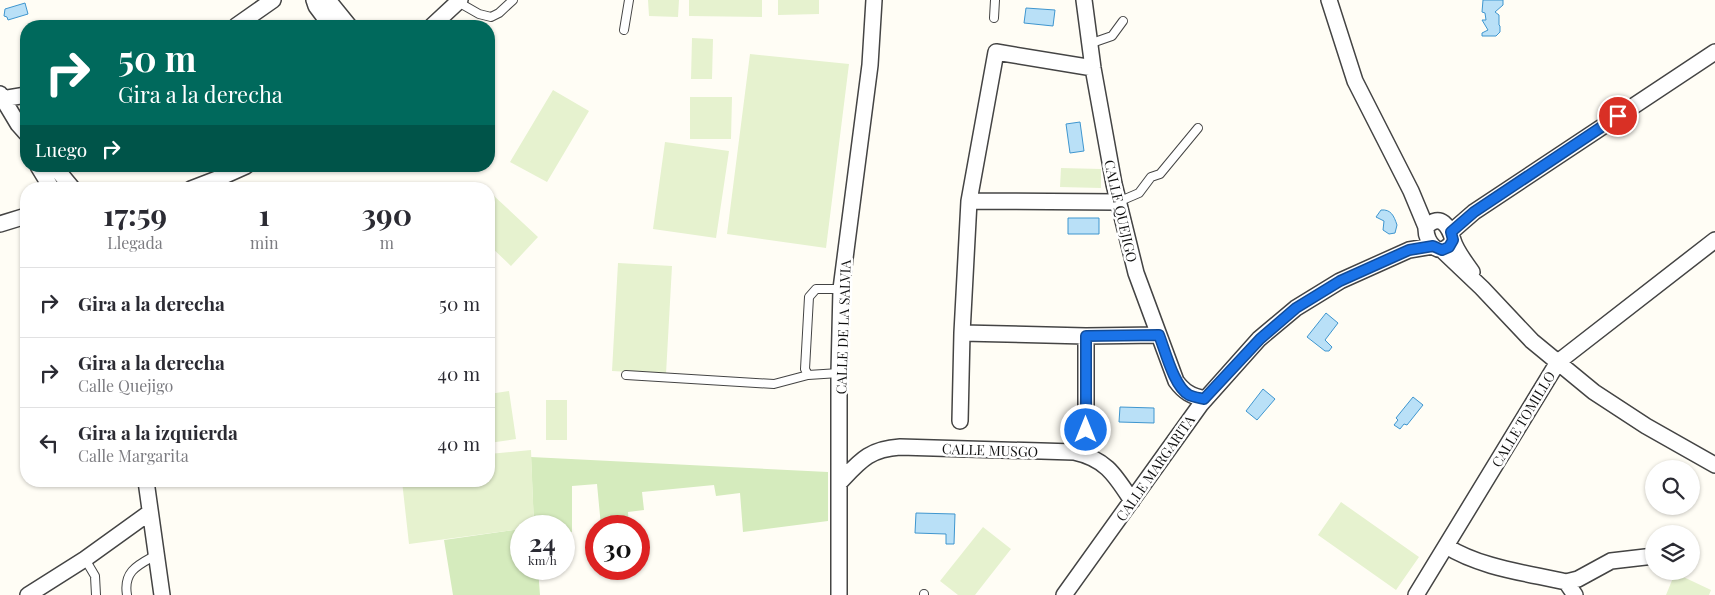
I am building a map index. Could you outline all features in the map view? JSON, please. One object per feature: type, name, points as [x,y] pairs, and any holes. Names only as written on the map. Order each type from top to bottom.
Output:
[{"type":"street","points":[[245,20],[273,0]]},
{"type":"street","points":[[314,0],[327,20]]},
{"type":"street","points":[[328,0],[344,20]]},
{"type":"street","name":"CALLE DE LA SALVIA","points":[[839,595],[841,289],[870,64],[874,0]]},
{"type":"street","name":"CALLE QUEJIGO","points":[[1084,0],[1093,68],[1118,202],[1136,273],[1176,381],[1189,395],[1204,399]]},
{"type":"street","points":[[1329,0],[1355,81],[1411,191],[1432,224]]},
{"type":"street","points":[[438,20],[459,1]]},
{"type":"street","points":[[960,421],[962,333],[969,201],[996,52],[1093,68]]},
{"type":"street","points":[[1445,242],[1474,212],[1715,52]]},
{"type":"street","points":[[20,95],[1,97],[20,126]]},
{"type":"street","points":[[51,172],[64,182]]},
{"type":"street","points":[[211,182],[234,172]]},
{"type":"street","points":[[969,201],[1118,202]]},
{"type":"street","points":[[0,224],[20,219]]},
{"type":"street","points":[[1432,224],[1444,223],[1445,242]]},
{"type":"street","points":[[1432,224],[1426,236],[1445,242],[1482,288],[1532,341],[1594,392],[1646,426],[1715,465]]},
{"type":"street","name":"CALLE TOMILLO","points":[[1416,595],[1558,362],[1715,240]]},
{"type":"street","name":"CALLE MARGARITA","points":[[1064,595],[1204,399],[1260,339],[1296,308],[1340,281],[1409,250],[1445,242]]},
{"type":"street","points":[[962,333],[1086,336],[1159,335]]},
{"type":"street","points":[[1086,336],[1086,430]]},
{"type":"street","name":"CALLE MUSGO","points":[[840,482],[856,464],[883,448],[1074,452],[1100,461],[1118,480],[1132,501]]},
{"type":"street","points":[[147,487],[162,595]]},
{"type":"street","points":[[28,595],[85,559],[150,513]]},
{"type":"street","points":[[1446,546],[1481,562],[1566,582],[1578,579],[1611,561],[1645,557]]},
{"type":"street","points":[[1566,582],[1575,595]]},
{"type":"lane","points":[[459,1],[479,14],[490,17],[499,13],[512,0]]},
{"type":"lane","points":[[624,30],[629,0]]},
{"type":"lane","points":[[994,18],[995,0]]},
{"type":"lane","points":[[1089,44],[1112,36],[1123,21]]},
{"type":"lane","points":[[1118,202],[1139,192],[1151,177],[1160,174],[1198,128]]},
{"type":"lane","points":[[808,375],[806,369],[809,297],[816,289],[841,289]]},
{"type":"lane","points":[[626,375],[774,384],[808,375],[840,373]]},
{"type":"lane","points":[[127,595],[126,586],[130,573],[143,562],[156,555]]},
{"type":"lane","points":[[85,559],[95,576],[96,595]]},
{"type":"green space","points":[[648,0],[679,0],[678,17],[649,16]]},
{"type":"green space","points":[[689,0],[762,0],[762,17],[689,16]]},
{"type":"green space","points":[[778,0],[819,0],[819,14],[778,15]]},
{"type":"green space","points":[[692,38],[713,39],[712,79],[691,79]]},
{"type":"green space","points":[[750,54],[849,64],[826,248],[727,234]]},
{"type":"green space","points":[[553,90],[589,111],[547,182],[510,162]]},
{"type":"green space","points":[[690,97],[732,97],[731,139],[690,139]]},
{"type":"green space","points":[[665,142],[729,151],[716,238],[653,229]]},
{"type":"green space","points":[[1061,168],[1101,169],[1101,188],[1060,187]]},
{"type":"green space","points":[[495,197],[538,237],[511,266],[495,251]]},
{"type":"green space","points":[[618,263],[672,266],[666,374],[612,371]]},
{"type":"green space","points":[[509,391],[516,439],[495,442],[495,393]]},
{"type":"green space","points":[[546,400],[567,400],[567,440],[546,440]]},
{"type":"green space","points":[[531,450],[534,515],[510,515],[510,530],[409,544],[403,487],[495,487],[495,453]]},
{"type":"green space","points":[[531,457],[828,472],[828,521],[743,532],[740,493],[716,496],[714,485],[642,492],[644,510],[628,512],[628,515],[600,515],[597,484],[572,486],[572,515],[534,515]]},
{"type":"green space","points":[[1341,502],[1419,557],[1396,590],[1318,535]]},
{"type":"green space","points":[[983,527],[1011,549],[975,595],[958,595],[940,581]]},
{"type":"green space","points":[[510,531],[510,580],[539,580],[540,595],[453,595],[444,540]]},
{"type":"green space","points":[[1672,580],[1690,580],[1711,590],[1709,595],[1666,595]]},
{"type":"water","points":[[1483,0],[1503,0],[1503,5],[1495,12],[1499,15],[1500,26],[1500,32],[1496,36],[1482,36],[1482,33],[1488,30],[1482,20],[1486,20],[1485,13],[1482,12]]},
{"type":"water","points":[[25,3],[28,14],[8,20],[4,16],[5,9]]},
{"type":"water","points":[[1026,8],[1055,10],[1053,26],[1024,23]]},
{"type":"water","points":[[1080,122],[1084,151],[1070,153],[1066,124]]},
{"type":"water","points":[[1381,210],[1390,212],[1393,216],[1397,225],[1395,233],[1389,234],[1383,230],[1384,221],[1376,217]]},
{"type":"water","points":[[1068,218],[1099,218],[1099,234],[1068,234]]},
{"type":"water","points":[[1326,313],[1338,323],[1325,340],[1332,347],[1329,351],[1325,351],[1307,337]]},
{"type":"water","points":[[1263,389],[1275,399],[1257,420],[1246,411]]},
{"type":"water","points":[[1413,397],[1423,405],[1407,425],[1404,424],[1400,429],[1394,425],[1398,420],[1396,418]]},
{"type":"water","points":[[1120,407],[1154,408],[1154,423],[1119,422]]},
{"type":"water","points":[[916,513],[955,514],[954,544],[946,544],[946,534],[915,533]]},
{"type":"route","points":[[1086,430],[1086,336],[1159,335],[1176,381],[1189,395],[1204,399],[1260,339],[1296,308],[1340,281],[1409,250],[1433,246],[1442,250],[1449,247],[1453,240],[1451,232],[1474,212],[1618,116]]}]
